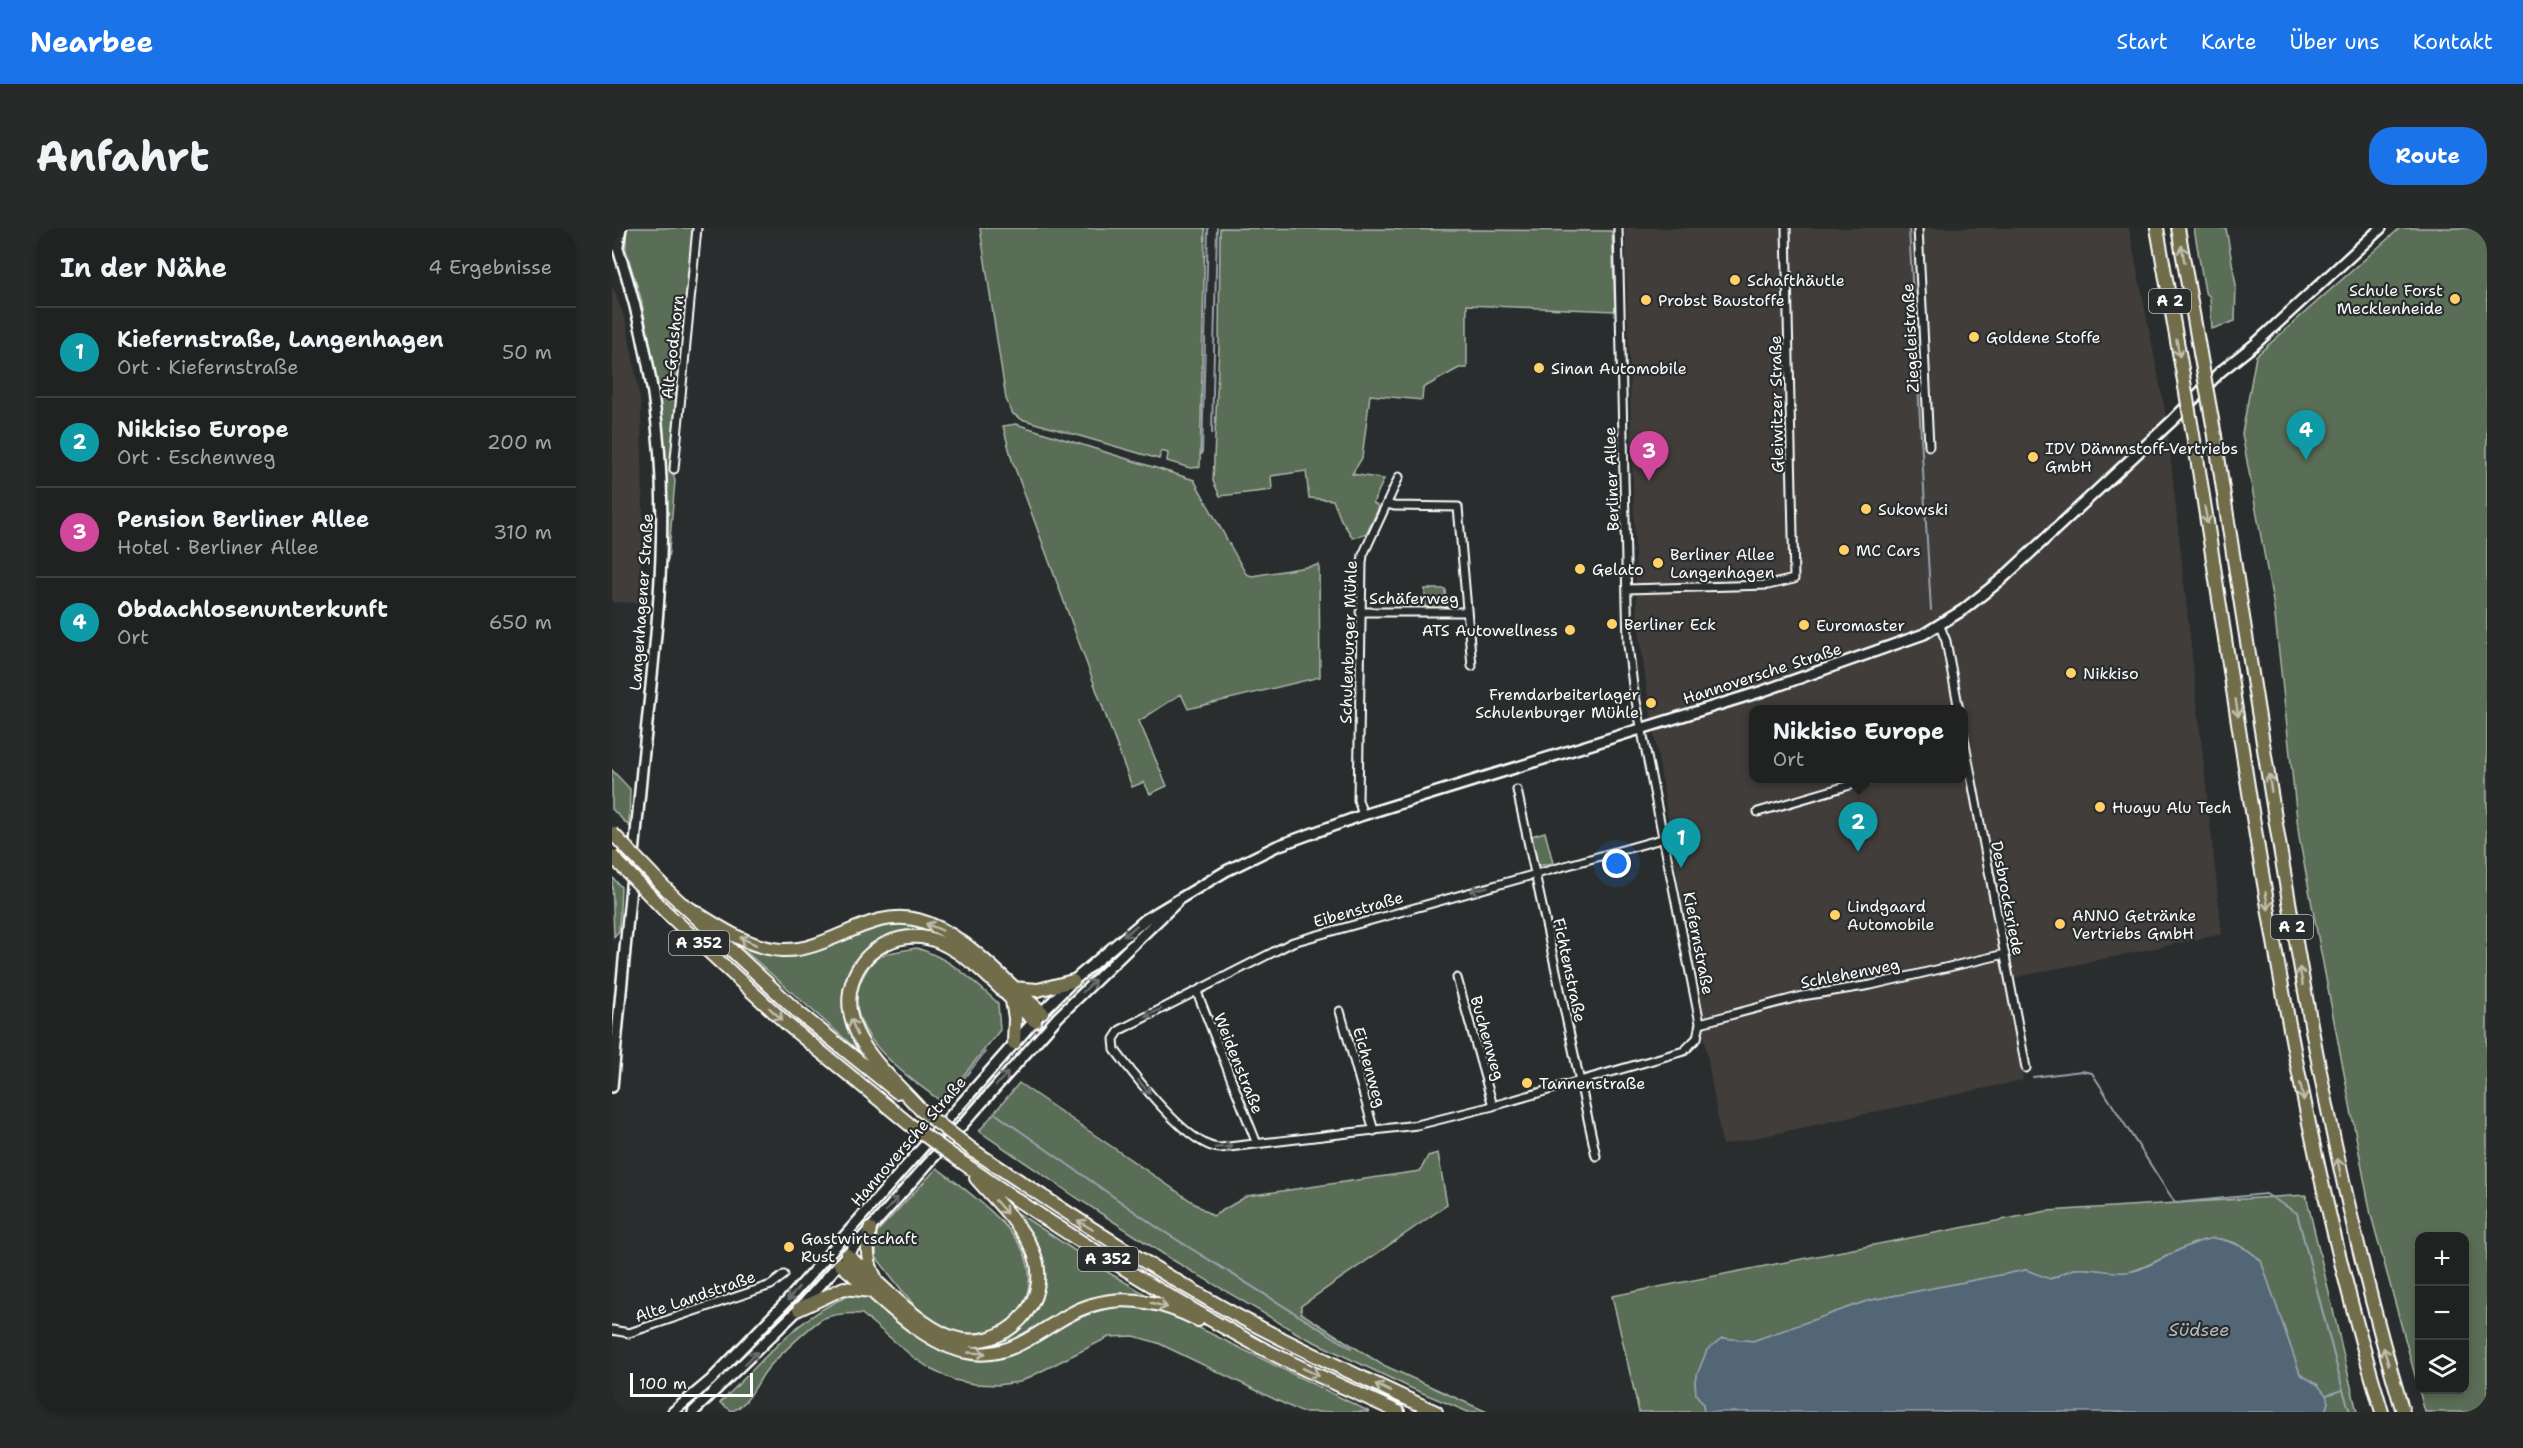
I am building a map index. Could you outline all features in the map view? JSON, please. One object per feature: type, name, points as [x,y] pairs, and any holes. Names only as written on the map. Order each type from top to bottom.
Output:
[{"type":"highway","name":"A 2","points":[[2157,228],[2197,458],[2266,894],[2299,1080],[2330,1223],[2360,1339],[2382,1412]]},
{"type":"highway","name":"A 2","points":[[2178,228],[2215,436],[2294,941],[2349,1215],[2379,1334],[2403,1412]]},
{"type":"highway","name":"A 352","points":[[612,833],[679,902],[799,1013],[974,1151],[1076,1220],[1227,1310],[1335,1365],[1436,1412]]},
{"type":"highway","name":"A 352","points":[[612,856],[666,912],[788,1024],[909,1124],[963,1163],[1066,1233],[1162,1292],[1259,1346],[1398,1412]]},
{"type":"highway","points":[[679,902],[754,945],[781,950],[802,949],[869,922],[893,917],[918,920],[942,929],[971,950],[1012,995],[1015,1018],[1014,1043]]},
{"type":"highway","points":[[921,1110],[868,1051],[854,1028],[849,1011],[850,987],[859,966],[878,948],[900,938],[924,937],[938,941],[964,957],[1038,1017]]},
{"type":"highway","points":[[1012,995],[1073,981]]},
{"type":"highway","points":[[870,1229],[868,1258],[877,1287],[936,1330],[968,1341],[986,1340],[999,1336],[1012,1328],[1025,1315],[1034,1297],[1038,1277],[1034,1251],[1020,1229],[963,1163]]},
{"type":"highway","points":[[843,1259],[933,1338],[967,1352],[1004,1351],[1024,1343],[1090,1305],[1111,1300],[1152,1302],[1194,1318],[1241,1344],[1259,1346]]},
{"type":"highway","points":[[799,1308],[844,1288],[877,1287]]},
{"type":"main road","points":[[618,248],[621,228]]},
{"type":"main road","name":"Hannoversche Straße","points":[[673,1412],[711,1380],[746,1345],[1038,1017],[1073,981],[1146,919],[1226,871],[1272,848],[1363,815],[1774,687],[1924,634],[1940,626],[2002,579],[2220,372],[2254,345],[2381,228]]},
{"type":"main road","name":"Langenhagener Straße","points":[[612,231],[639,323],[648,369],[657,430],[662,525],[657,620],[612,1087]]},
{"type":"main road","name":"Hannoversche Straße","points":[[693,1412],[799,1308],[1049,1027],[1083,992],[1153,928],[1177,902]]},
{"type":"main road","points":[[1038,1017],[1049,1027]]},
{"type":"main road","points":[[832,1250],[843,1259]]},
{"type":"street","name":"Alt-Godshorn","points":[[674,469],[698,228]]},
{"type":"street","name":"Berliner Allee","points":[[1618,228],[1628,645],[1633,686],[1642,728]]},
{"type":"street","name":"Gleiwitzer Straße","points":[[1627,589],[1768,585],[1794,579],[1786,228]]},
{"type":"street","name":"Ziegeleistraße","points":[[1918,228],[1929,446]]},
{"type":"street","name":"Schulenburger Mühle","points":[[1363,815],[1358,800],[1360,612],[1363,555],[1399,477]]},
{"type":"street","name":"Schäferweg","points":[[1387,504],[1458,507],[1472,666]]},
{"type":"street","name":"Schäferweg","points":[[1360,612],[1467,612]]},
{"type":"street","points":[[1940,626],[1946,641],[1958,705]]},
{"type":"street","name":"Kiefernstraße","points":[[1642,728],[1700,1023]]},
{"type":"street","name":"Desbrocksriede","points":[[1968,767],[2026,1068]]},
{"type":"street","points":[[1758,812],[1857,783]]},
{"type":"street","name":"Fichtenstraße","points":[[1517,790],[1596,1156]]},
{"type":"street","name":"Eibenstraße","points":[[1257,1144],[1213,1148],[1168,1114],[1146,1091],[1115,1050],[1114,1039],[1120,1030],[1293,942],[1665,838]]},
{"type":"street","name":"Schlehenweg","points":[[1700,1023],[1802,996],[1871,985],[2005,954]]},
{"type":"street","name":"Buchenweg","points":[[1457,978],[1493,1106]]},
{"type":"street","name":"Weidenstraße","points":[[1197,992],[1257,1144]]},
{"type":"street","name":"Eichenweg","points":[[1340,1011],[1374,1131]]},
{"type":"street","points":[[1257,1144],[1417,1125],[1493,1106],[1684,1051],[1697,1038],[1700,1023]]},
{"type":"street","name":"Alte Landstraße","points":[[612,1330],[629,1333],[771,1285],[784,1275]]},
{"type":"shaded area","points":[[1625,228],[2129,228],[2166,416],[2222,934],[2007,979],[2023,1080],[1722,1145],[1649,703],[1637,617]]},
{"type":"shaded area","points":[[612,285],[627,325],[641,407],[643,509],[639,603],[612,602]]},
{"type":"green space","points":[[626,228],[693,228],[682,328],[669,352],[669,359],[676,367],[677,374],[671,464],[675,481],[668,561],[663,440],[655,370],[641,299],[626,250]]},
{"type":"green space","points":[[980,228],[1205,228],[1200,467],[1190,468],[1167,461],[1168,453],[1161,451],[1159,459],[1021,419],[1013,414],[1006,399]]},
{"type":"green space","points":[[1220,228],[1612,231],[1615,311],[1467,305],[1467,368],[1459,368],[1423,388],[1422,400],[1370,395],[1362,458],[1352,474],[1384,479],[1373,503],[1379,507],[1367,533],[1353,538],[1341,520],[1333,500],[1309,498],[1306,471],[1271,476],[1272,490],[1220,496],[1213,481],[1219,346]]},
{"type":"green space","points":[[2194,228],[2226,228],[2236,285],[2235,321],[2212,329],[2210,297],[2205,292]]},
{"type":"green space","points":[[2400,228],[2487,228],[2487,1412],[2425,1412],[2420,1394],[2469,1394],[2469,1232],[2415,1232],[2415,1376],[2371,1215],[2299,837],[2274,607],[2242,434],[2256,356]]},
{"type":"green space","points":[[1016,424],[1194,480],[1246,574],[1252,576],[1319,565],[1320,677],[1188,709],[1181,694],[1139,721],[1167,786],[1150,794],[1144,782],[1132,787],[1012,460],[1003,426]]},
{"type":"green space","points":[[1425,589],[1445,589],[1446,608],[1425,608]]},
{"type":"green space","points":[[612,770],[630,789],[629,826],[612,809]]},
{"type":"green space","points":[[1545,832],[1553,863],[1538,866],[1531,836]]},
{"type":"green space","points":[[612,877],[621,887],[619,931],[614,937]]},
{"type":"green space","points":[[888,921],[919,923],[966,950],[932,935],[872,945],[862,953],[846,981],[843,1000],[862,1054],[736,943],[771,952]]},
{"type":"green space","points":[[1137,932],[1135,938],[1055,1013],[1046,1014],[1072,988]]},
{"type":"green space","points":[[917,948],[951,964],[998,1003],[1000,1030],[942,1102],[912,1080],[880,1051],[868,1035],[860,1017],[857,1000],[861,981],[877,958],[885,954]]},
{"type":"green space","points":[[1031,1031],[917,1171],[850,1244],[908,1177],[956,1116]]},
{"type":"green space","points":[[1019,1083],[1213,1216],[1247,1196],[1420,1171],[1428,1156],[1438,1153],[1447,1205],[1301,1306],[1301,1313],[1381,1364],[1487,1412],[1468,1412],[1413,1389],[1302,1336],[1171,1259],[979,1131]]},
{"type":"green space","points":[[937,1168],[1000,1220],[1020,1245],[1026,1258],[1029,1278],[1026,1296],[1018,1311],[1006,1323],[991,1331],[974,1334],[955,1332],[937,1324],[912,1302],[876,1257],[877,1232]]},
{"type":"green space","points":[[2306,1195],[2357,1412],[2325,1412],[2328,1402],[2318,1385],[2300,1374],[2261,1261],[2242,1247],[2225,1240],[2209,1239],[2194,1243],[2145,1267],[2126,1273],[2075,1269],[2049,1279],[2026,1270],[1867,1301],[1753,1341],[1722,1338],[1707,1350],[1695,1380],[1696,1394],[1703,1404],[1704,1412],[1639,1412],[1612,1296],[2047,1211]]},
{"type":"green space","points":[[1015,1211],[1101,1268],[1147,1295],[1146,1298],[1111,1297],[1004,1347],[967,1349],[921,1323],[964,1338],[987,1343],[1003,1340],[1027,1321],[1036,1308],[1041,1293],[1044,1277],[1043,1262],[1037,1242],[1014,1214]]},
{"type":"green space","points":[[829,1264],[834,1265],[763,1340],[712,1388],[714,1383]]},
{"type":"green space","points":[[852,1292],[863,1292],[909,1328],[934,1343],[1000,1355],[1023,1350],[1066,1325],[1095,1312],[1123,1307],[1154,1309],[1171,1314],[1370,1412],[1301,1412],[1158,1343],[1134,1336],[1109,1337],[1020,1382],[997,1385],[974,1384],[954,1380],[934,1371],[913,1357],[862,1314],[824,1318],[793,1343],[769,1367],[747,1400],[738,1408],[732,1411],[720,1403],[797,1328],[832,1304],[851,1295]]},
{"type":"water","name":"Südsee","points":[[2214,1238],[2239,1246],[2251,1252],[2261,1261],[2300,1374],[2318,1385],[2326,1395],[2328,1402],[2325,1412],[1704,1412],[1703,1404],[1696,1394],[1695,1380],[1707,1350],[1722,1338],[1753,1341],[1867,1301],[2026,1270],[2050,1279],[2076,1269],[2132,1271],[2194,1244]]},
{"type":"waterway","points":[[1202,454],[1208,228]]},
{"type":"waterway","points":[[1212,433],[1217,228]]},
{"type":"waterway","points":[[1909,228],[1931,610]]},
{"type":"waterway","points":[[961,1082],[985,1052]]},
{"type":"waterway","points":[[2033,1077],[2082,1071],[2092,1073],[2175,1203],[2266,1194],[2297,1213],[2343,1390]]},
{"type":"waterway","points":[[996,1114],[1158,1228],[1351,1348]]},
{"type":"waterway","points":[[2326,1395],[2343,1390],[2350,1412]]},
{"type":"place","name":"Schafthäutle","points":[[1735,280]]},
{"type":"place","name":"Schule Forst Mecklenheide","points":[[2455,299]]},
{"type":"place","name":"Probst Baustoffe","points":[[1646,300]]},
{"type":"place","name":"Goldene Stoffe","points":[[1974,337]]},
{"type":"place","name":"Sinan Automobile","points":[[1539,368]]},
{"type":"place","name":"IDV Dämmstoff-Vertriebs GmbH","points":[[2033,457]]},
{"type":"place","name":"Obdachlosenunterkunft","points":[[2306,460]]},
{"type":"place","name":"Pension Berliner Allee","points":[[1649,481]]},
{"type":"place","name":"Sukowski","points":[[1866,509]]},
{"type":"place","name":"MC Cars","points":[[1844,550]]},
{"type":"place","name":"Berliner Allee Langenhagen","points":[[1658,563]]},
{"type":"place","name":"Gelato","points":[[1580,569]]},
{"type":"place","name":"Berliner Eck","points":[[1612,624]]},
{"type":"place","name":"Euromaster","points":[[1804,625]]},
{"type":"place","name":"ATS Autowellness","points":[[1570,630]]},
{"type":"place","name":"Nikkiso","points":[[2071,673]]},
{"type":"place","name":"Fremdarbeiterlager Schulenburger Mühle","points":[[1651,703]]},
{"type":"place","name":"Huayu Alu Tech","points":[[2100,807]]},
{"type":"place","name":"Nikkiso Europe","points":[[1858,852]]},
{"type":"place","name":"Kiefernstraße, Langenhagen","points":[[1681,868]]},
{"type":"place","name":"Lindgaard Automobile","points":[[1835,915]]},
{"type":"place","name":"ANNO Getränke Vertriebs GmbH","points":[[2060,924]]},
{"type":"place","name":"Tannenstraße","points":[[1527,1083]]},
{"type":"place","name":"Gastwirtschaft Rust","points":[[789,1247]]}]
